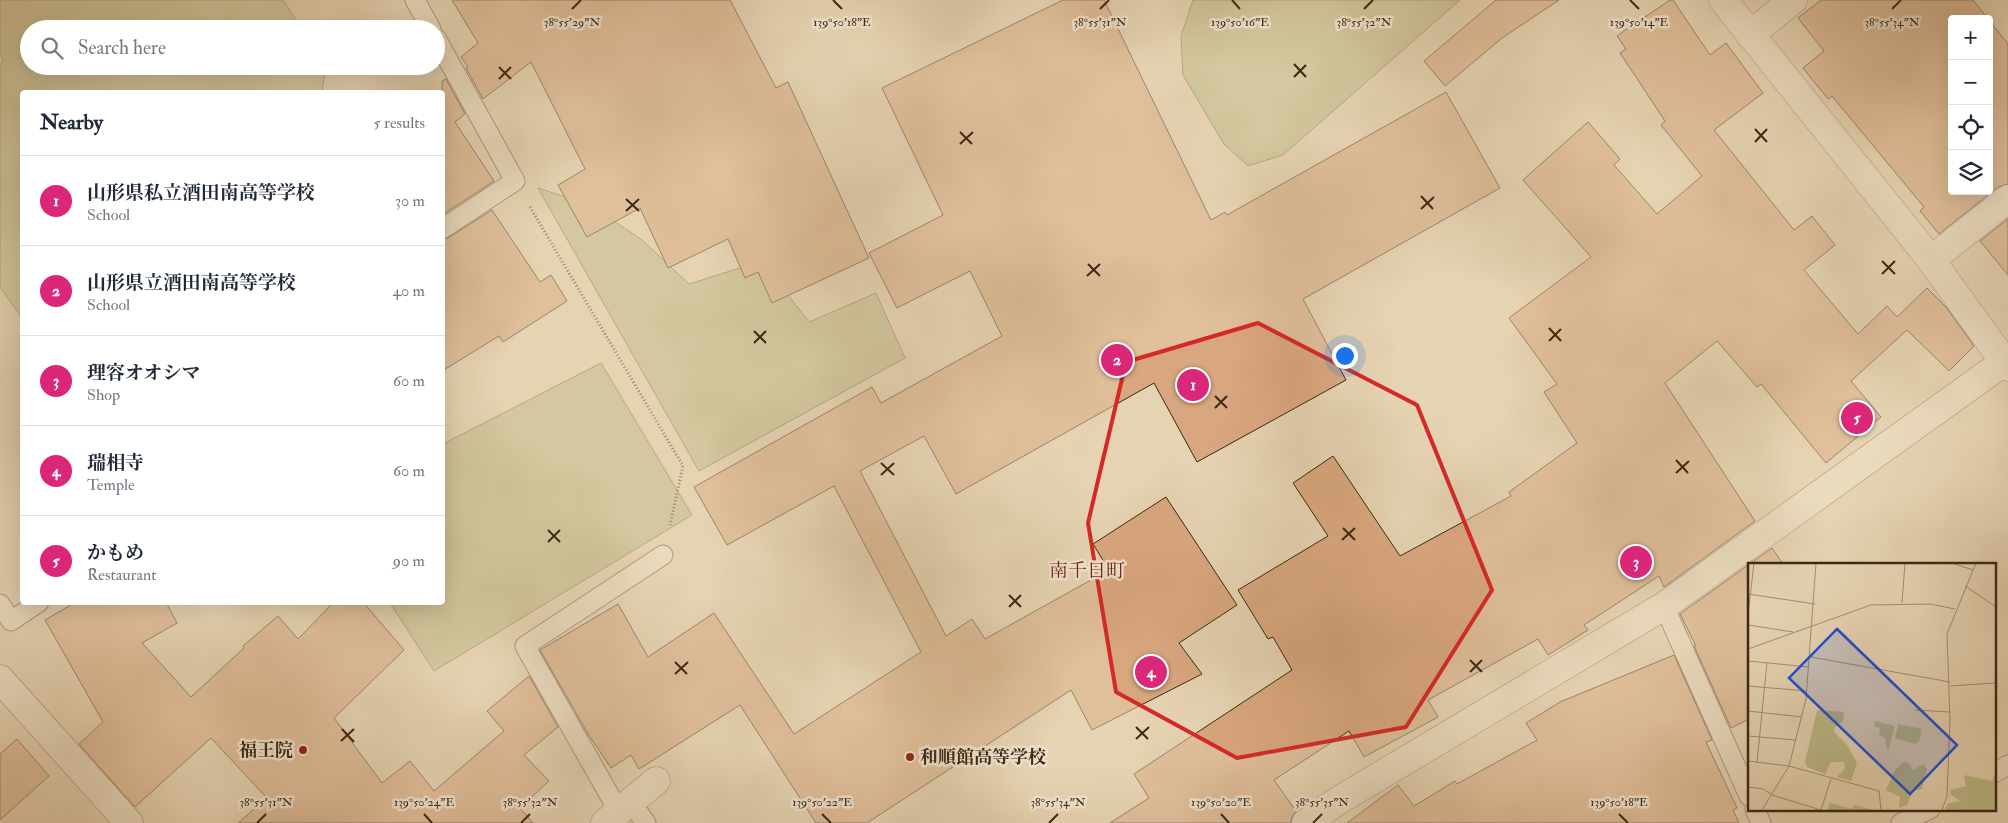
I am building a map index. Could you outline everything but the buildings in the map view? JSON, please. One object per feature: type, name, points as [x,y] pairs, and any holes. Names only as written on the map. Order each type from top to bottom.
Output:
[{"type":"street","points":[[1306,823],[1336,802],[1664,606],[2006,365],[1931,260],[1723,0]]},
{"type":"street","points":[[1750,34],[1793,0]]},
{"type":"street","points":[[1931,260],[2008,199]]},
{"type":"street","points":[[0,680],[129,823]]},
{"type":"street","points":[[618,812],[656,781]]},
{"type":"lane","points":[[415,0],[426,20]]},
{"type":"lane","points":[[445,54],[515,181],[445,227]]},
{"type":"lane","points":[[646,823],[618,812],[525,646],[663,555]]},
{"type":"lane","points":[[0,604],[11,621],[34,605]]},
{"type":"lane","points":[[1664,606],[1748,794]]},
{"type":"lane","points":[[1996,772],[2008,764]]},
{"type":"lane","points":[[1755,810],[1761,823]]},
{"type":"lane","points":[[1901,823],[1928,810]]},
{"type":"path","points":[[515,181],[683,466],[663,555]]},
{"type":"highlighted area","points":[[1258,323],[1417,405],[1492,590],[1406,727],[1237,758],[1116,692],[1088,523],[1126,362]]},
{"type":"shaded area","points":[[0,0],[283,0],[296,20],[20,20],[20,75],[325,75],[322,90],[20,90],[20,315],[0,287],[0,65],[3,60],[0,52]]},
{"type":"shaded area","points":[[1193,0],[1460,0],[1283,155],[1248,166],[1224,144],[1183,75],[1181,36]]},
{"type":"shaded area","points":[[538,188],[590,205],[642,240],[689,284],[762,261],[809,322],[876,293],[905,358],[699,471]]},
{"type":"shaded area","points":[[601,363],[692,515],[434,671],[391,605],[445,605],[445,443]]},
{"type":"place","name":"山形県立酒田南高等学校","points":[[1117,360]]},
{"type":"place","name":"山形県私立酒田南高等学校","points":[[1193,385]]},
{"type":"place","name":"かもめ","points":[[1857,418]]},
{"type":"place","name":"理容オオシマ","points":[[1636,562]]},
{"type":"place","name":"瑞相寺","points":[[1151,672]]},
{"type":"place","name":"福王院","points":[[303,750]]},
{"type":"place","name":"和順館高等学校","points":[[910,757]]},
{"type":"district","name":"南千日町","points":[[1087,570]]}]
